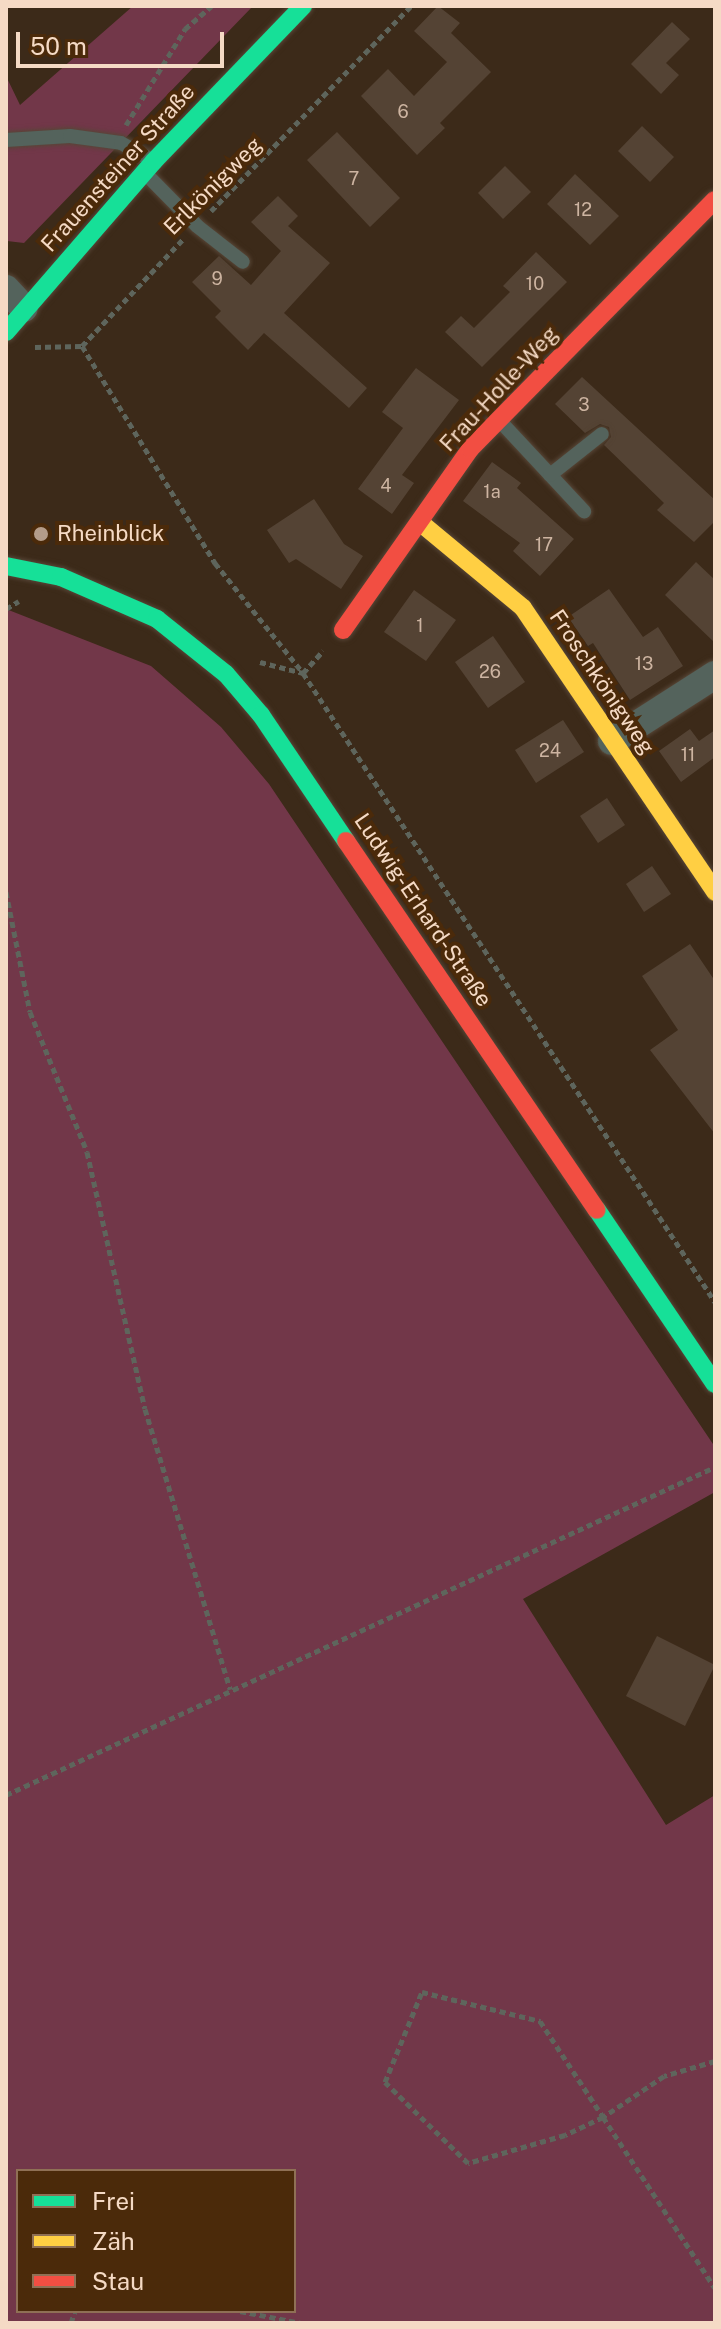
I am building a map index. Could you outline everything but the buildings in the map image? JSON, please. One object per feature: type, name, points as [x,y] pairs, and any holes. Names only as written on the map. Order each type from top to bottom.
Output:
[{"type":"street","name":"Frauensteiner Straße","points":[[6,332],[15,298],[149,167],[303,6]]},
{"type":"street","name":"Frau-Holle-Weg","points":[[343,630],[422,524],[470,449],[715,200]]},
{"type":"street","name":"Froschkönigweg","points":[[422,524],[523,608],[715,892]]},
{"type":"street","name":"Ludwig-Erhard-Straße","points":[[6,566],[61,577],[157,619],[226,674],[261,715],[715,1384]]},
{"type":"street","points":[[612,741],[715,675]]},
{"type":"lane","points":[[6,140],[70,136],[121,143],[149,167],[197,226],[243,262]]},
{"type":"lane","points":[[499,420],[584,511]]},
{"type":"lane","points":[[550,475],[602,434]]},
{"type":"path","points":[[121,143],[127,121],[185,29],[211,6]]},
{"type":"path","name":"Erlkönigweg","points":[[82,346],[411,6]]},
{"type":"path","points":[[20,347],[82,346],[215,563],[303,673],[715,1302]]},
{"type":"path","points":[[6,892],[30,1012],[87,1152],[145,1409],[230,1689]]},
{"type":"path","points":[[6,1795],[715,1467]]},
{"type":"path","points":[[715,2061],[664,2076],[603,2117],[565,2135],[468,2163],[385,2082],[422,1992],[540,2021],[603,2117],[715,2288]]},
{"type":"path","points":[[250,2313],[301,2323]]},
{"type":"shaded area","points":[[133,6],[253,6],[24,243],[7,241],[6,76],[20,105]]},
{"type":"shaded area","points":[[6,609],[151,666],[221,727],[269,784],[715,1447],[715,1492],[523,1599],[666,1825],[715,1795],[715,2323],[6,2323]]},
{"type":"traffic: fast","points":[[6,332],[154,161],[303,6]]},
{"type":"traffic: fast","points":[[6,566],[61,577],[157,619],[226,674],[261,715],[346,841]]},
{"type":"traffic: fast","points":[[597,1210],[715,1384]]},
{"type":"traffic: slow","points":[[422,524],[523,608],[715,892]]},
{"type":"traffic: jam","points":[[343,630],[470,449],[715,200]]},
{"type":"traffic: jam","points":[[346,841],[597,1210]]},
{"type":"place","name":"Rheinblick","points":[[41,534]]}]
